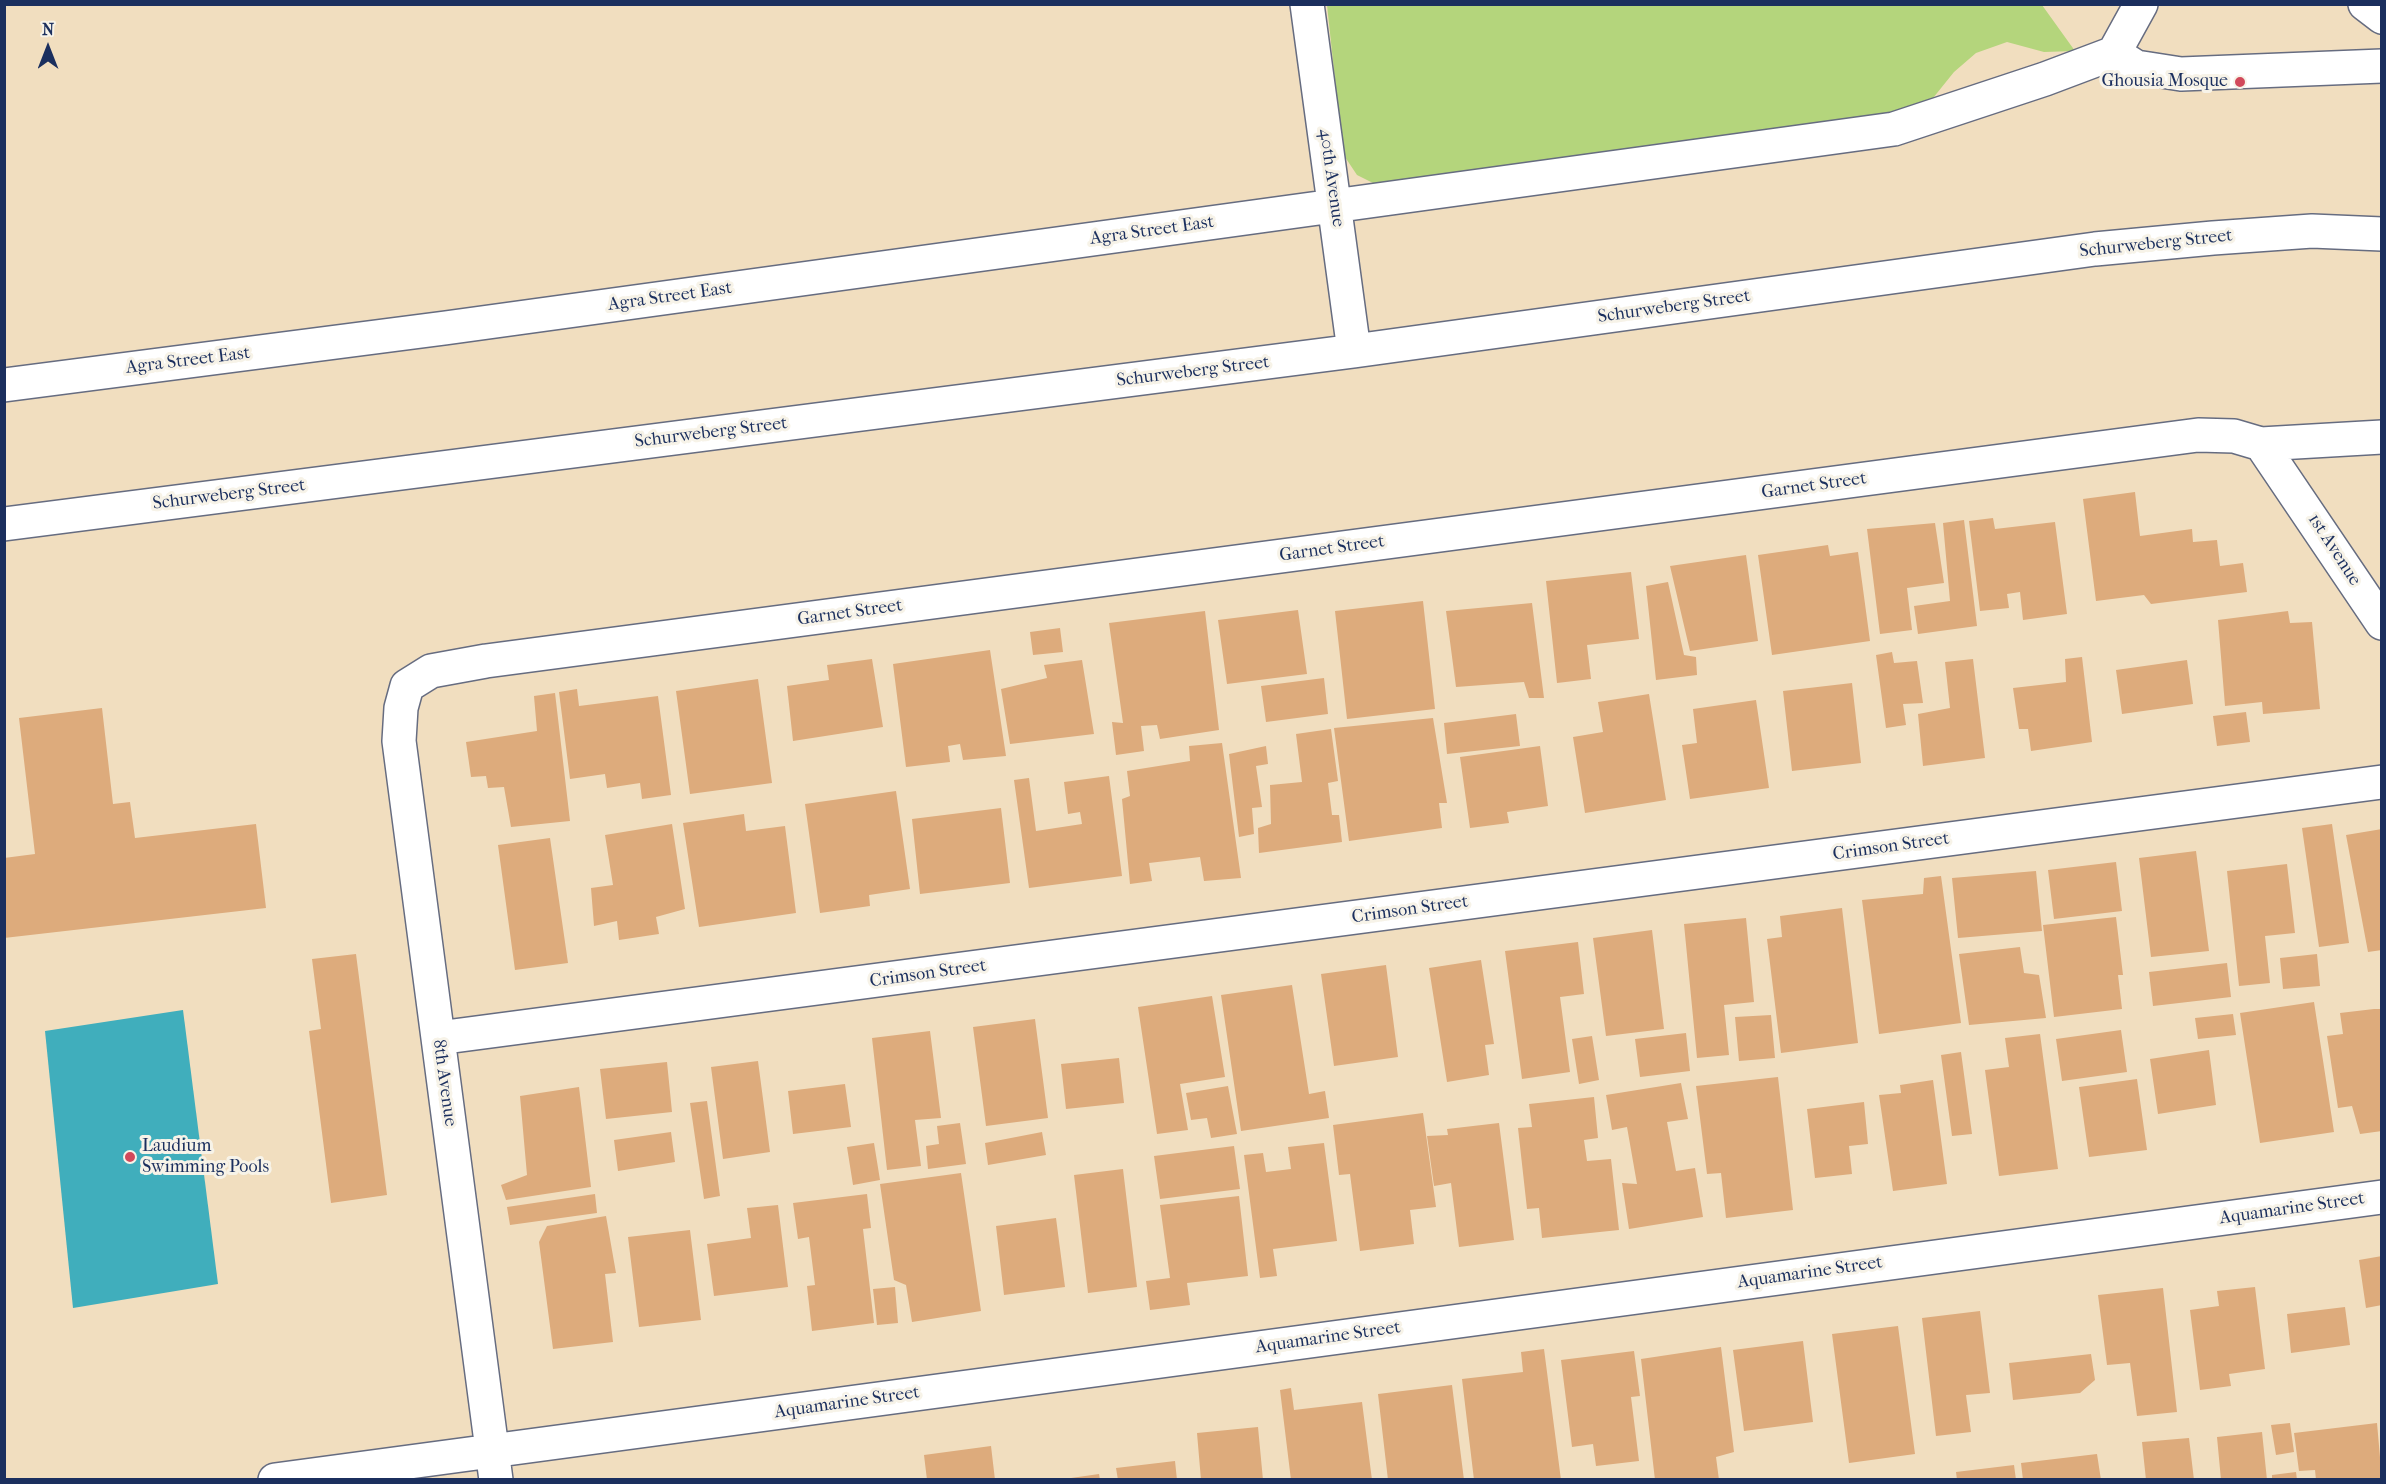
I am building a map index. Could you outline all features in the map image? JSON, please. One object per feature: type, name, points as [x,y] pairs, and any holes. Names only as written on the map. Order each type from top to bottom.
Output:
[{"type":"street","name":"40th Avenue","points":[[1307,4],[1354,351]]},
{"type":"street","points":[[2141,4],[2114,53],[2136,67],[2181,74],[2382,66]]},
{"type":"street","points":[[2365,4],[2382,17]]},
{"type":"street","name":"Agra Street East","points":[[4,385],[468,325],[1894,129],[2114,53]]},
{"type":"street","name":"Schurweberg Street","points":[[4,524],[1354,351],[2095,249],[2213,237],[2312,231],[2382,234]]},
{"type":"street","name":"Garnet Street","points":[[407,686],[431,671],[486,661],[2186,437],[2234,436],[2261,444],[2382,437]]},
{"type":"street","name":"1st Avenue","points":[[2261,444],[2286,477],[2382,622]]},
{"type":"street","name":"8th Avenue","points":[[407,686],[401,708],[399,741],[494,1465]]},
{"type":"street","name":"Crimson Street","points":[[438,1038],[2382,782]]},
{"type":"street","name":"Aquamarine Street","points":[[275,1479],[494,1465],[2382,1197]]},
{"type":"green space","points":[[1327,5],[2042,5],[2075,51],[2044,52],[2007,42],[1976,53],[1954,72],[1929,103],[1888,118],[1383,188],[1357,175],[1343,154]]},
{"type":"water","name":"Laudium Swimming Pools","points":[[183,1010],[218,1284],[73,1308],[45,1031]]},
{"type":"building","points":[[2135,492],[2140,536],[2192,529],[2193,542],[2217,540],[2220,566],[2243,563],[2247,592],[2151,604],[2144,595],[2096,601],[2083,499]]},
{"type":"building","points":[[1993,518],[1995,529],[2055,522],[2067,614],[2023,620],[2020,592],[2007,594],[2009,608],[1980,611],[1969,521]]},
{"type":"building","points":[[1964,520],[1977,626],[1918,634],[1914,606],[1950,601],[1943,523]]},
{"type":"building","points":[[1935,523],[1944,583],[1907,588],[1912,630],[1880,634],[1867,529]]},
{"type":"building","points":[[1828,545],[1830,556],[1858,552],[1870,641],[1772,655],[1758,555]]},
{"type":"building","points":[[1746,555],[1758,641],[1690,651],[1670,566]]},
{"type":"building","points":[[1631,572],[1639,639],[1587,645],[1591,679],[1557,683],[1546,581]]},
{"type":"building","points":[[1668,582],[1684,655],[1696,657],[1697,675],[1656,680],[1646,586]]},
{"type":"building","points":[[1423,601],[1435,709],[1347,719],[1335,611]]},
{"type":"building","points":[[1532,603],[1544,698],[1529,698],[1524,682],[1456,687],[1446,611]]},
{"type":"building","points":[[1298,610],[1307,674],[1227,684],[1218,620]]},
{"type":"building","points":[[1205,611],[1219,730],[1160,739],[1157,725],[1141,726],[1144,751],[1116,755],[1112,722],[1123,723],[1109,623]]},
{"type":"building","points":[[2288,611],[2290,623],[2312,622],[2320,709],[2263,714],[2262,702],[2225,706],[2218,620]]},
{"type":"building","points":[[1060,628],[1063,652],[1033,655],[1030,632]]},
{"type":"building","points":[[990,650],[1006,756],[963,760],[960,744],[948,746],[950,762],[906,767],[893,664]]},
{"type":"building","points":[[1892,652],[1894,663],[1917,661],[1923,703],[1903,704],[1906,725],[1886,728],[1876,655]]},
{"type":"building","points":[[2082,657],[2092,742],[2031,751],[2028,729],[2019,729],[2013,688],[2066,682],[2065,659]]},
{"type":"building","points":[[872,659],[883,727],[793,741],[787,686],[829,680],[827,665]]},
{"type":"building","points":[[1973,659],[1985,758],[1923,766],[1918,714],[1950,708],[1945,662]]},
{"type":"building","points":[[1082,660],[1094,734],[1010,744],[1001,689],[1047,678],[1044,665]]},
{"type":"building","points":[[2187,660],[2193,704],[2122,714],[2116,670]]},
{"type":"building","points":[[1324,678],[1328,714],[1266,722],[1261,686]]},
{"type":"building","points":[[758,679],[772,783],[690,794],[676,691]]},
{"type":"building","points":[[1852,683],[1861,763],[1792,771],[1783,691]]},
{"type":"building","points":[[577,689],[579,706],[658,696],[671,795],[642,799],[640,783],[607,788],[605,774],[570,779],[559,692]]},
{"type":"building","points":[[555,693],[570,821],[511,827],[504,787],[488,788],[486,776],[471,777],[466,742],[537,731],[534,696]]},
{"type":"building","points":[[1649,694],[1666,800],[1585,813],[1573,737],[1603,732],[1598,702]]},
{"type":"building","points":[[1756,700],[1769,788],[1690,799],[1682,745],[1697,743],[1693,709]]},
{"type":"building","points":[[102,708],[113,804],[130,802],[135,838],[256,824],[266,908],[4,938],[4,858],[35,854],[19,718]]},
{"type":"building","points":[[2246,712],[2250,742],[2217,746],[2213,716]]},
{"type":"building","points":[[1516,714],[1520,746],[1447,754],[1444,723]]},
{"type":"building","points":[[1433,718],[1447,803],[1439,803],[1442,828],[1349,841],[1334,728]]},
{"type":"building","points":[[1331,729],[1338,781],[1328,783],[1332,815],[1339,815],[1342,842],[1259,853],[1258,828],[1271,824],[1270,785],[1302,782],[1296,734]]},
{"type":"building","points":[[1222,743],[1241,878],[1204,881],[1200,857],[1149,863],[1152,881],[1130,884],[1122,799],[1130,796],[1127,771],[1190,761],[1189,746]]},
{"type":"building","points":[[1266,746],[1268,764],[1256,766],[1262,807],[1252,808],[1254,834],[1239,837],[1229,754]]},
{"type":"building","points":[[1540,746],[1548,806],[1507,812],[1509,823],[1470,828],[1460,757]]},
{"type":"building","points":[[1109,776],[1122,876],[1029,888],[1014,780],[1029,778],[1036,831],[1082,824],[1080,812],[1068,814],[1064,782]]},
{"type":"building","points":[[896,791],[910,889],[869,895],[870,906],[820,913],[805,804]]},
{"type":"building","points":[[1001,808],[1010,883],[920,894],[912,819]]},
{"type":"building","points":[[744,814],[746,831],[785,826],[796,913],[699,927],[683,823]]},
{"type":"building","points":[[672,824],[685,909],[656,917],[659,934],[619,940],[617,921],[594,926],[591,888],[613,885],[605,835]]},
{"type":"building","points":[[2332,824],[2349,943],[2319,947],[2302,828]]},
{"type":"building","points":[[2382,829],[2382,950],[2368,952],[2346,835]]},
{"type":"building","points":[[550,838],[568,963],[515,970],[498,845]]},
{"type":"building","points":[[2196,851],[2209,951],[2151,957],[2139,858]]},
{"type":"building","points":[[2116,862],[2122,911],[2054,919],[2048,870]]},
{"type":"building","points":[[2287,864],[2295,933],[2265,936],[2270,983],[2239,986],[2227,871]]},
{"type":"building","points":[[2036,871],[2042,931],[1958,938],[1952,878]]},
{"type":"building","points":[[1941,876],[1961,1023],[1879,1034],[1862,900],[1923,894],[1924,878]]},
{"type":"building","points":[[1842,908],[1858,1043],[1781,1053],[1767,939],[1782,937],[1780,916]]},
{"type":"building","points":[[2116,917],[2123,975],[2118,975],[2122,1009],[2054,1017],[2043,925]]},
{"type":"building","points":[[1746,918],[1754,1002],[1724,1005],[1729,1055],[1697,1058],[1684,924]]},
{"type":"building","points":[[1652,930],[1664,1029],[1606,1036],[1593,938]]},
{"type":"building","points":[[1578,942],[1584,994],[1560,997],[1570,1072],[1522,1079],[1505,951]]},
{"type":"building","points":[[2020,947],[2024,973],[2039,975],[2046,1018],[1969,1025],[1959,954]]},
{"type":"building","points":[[356,954],[387,1195],[331,1203],[309,1031],[321,1029],[312,959]]},
{"type":"building","points":[[2317,954],[2320,986],[2283,989],[2280,958]]},
{"type":"building","points":[[1481,960],[1494,1044],[1485,1045],[1489,1075],[1447,1082],[1429,968]]},
{"type":"building","points":[[2227,963],[2231,997],[2153,1006],[2149,972]]},
{"type":"building","points":[[1386,965],[1398,1057],[1334,1066],[1321,974]]},
{"type":"building","points":[[1292,985],[1309,1094],[1325,1091],[1329,1118],[1241,1131],[1221,995]]},
{"type":"building","points":[[1212,996],[1225,1077],[1180,1084],[1188,1130],[1157,1134],[1138,1007]]},
{"type":"building","points":[[2314,1002],[2334,1132],[2260,1143],[2240,1013]]},
{"type":"building","points":[[2382,1009],[2382,1131],[2360,1134],[2352,1106],[2338,1108],[2327,1036],[2343,1034],[2340,1013]]},
{"type":"building","points":[[2233,1014],[2236,1035],[2198,1039],[2195,1018]]},
{"type":"building","points":[[1771,1015],[1775,1058],[1739,1061],[1735,1017]]},
{"type":"building","points":[[1035,1019],[1048,1118],[986,1126],[973,1027]]},
{"type":"building","points":[[2121,1030],[2127,1072],[2062,1081],[2056,1039]]},
{"type":"building","points":[[930,1031],[941,1118],[915,1120],[921,1166],[887,1170],[872,1038]]},
{"type":"building","points":[[1686,1033],[1690,1071],[1640,1077],[1635,1039]]},
{"type":"building","points":[[2040,1034],[2058,1169],[1999,1176],[1985,1070],[2009,1067],[2005,1038]]},
{"type":"building","points":[[1592,1036],[1599,1080],[1579,1084],[1572,1039]]},
{"type":"building","points":[[2209,1050],[2216,1105],[2158,1114],[2150,1059]]},
{"type":"building","points":[[1961,1052],[1972,1134],[1952,1136],[1941,1055]]},
{"type":"building","points":[[1119,1058],[1124,1103],[1066,1109],[1061,1064]]},
{"type":"building","points":[[758,1061],[770,1152],[723,1159],[711,1067]]},
{"type":"building","points":[[667,1062],[672,1112],[606,1119],[600,1069]]},
{"type":"building","points":[[1778,1077],[1793,1210],[1726,1218],[1721,1173],[1707,1174],[1696,1086]]},
{"type":"building","points":[[2137,1079],[2147,1150],[2089,1157],[2079,1087]]},
{"type":"building","points":[[1933,1080],[1947,1184],[1893,1191],[1879,1095],[1901,1093],[1900,1085]]},
{"type":"building","points":[[1681,1083],[1688,1119],[1667,1122],[1676,1171],[1695,1168],[1703,1217],[1629,1229],[1622,1183],[1637,1184],[1627,1127],[1612,1130],[1606,1095]]},
{"type":"building","points":[[845,1084],[851,1127],[793,1134],[788,1091]]},
{"type":"building","points":[[1228,1086],[1237,1134],[1211,1138],[1207,1118],[1191,1120],[1186,1093]]},
{"type":"building","points":[[579,1087],[591,1187],[506,1200],[501,1185],[527,1175],[520,1096]]},
{"type":"building","points":[[1594,1097],[1598,1138],[1584,1140],[1587,1161],[1611,1159],[1619,1230],[1542,1238],[1539,1208],[1527,1209],[1518,1128],[1532,1127],[1529,1104]]},
{"type":"building","points":[[707,1101],[720,1196],[704,1199],[690,1103]]},
{"type":"building","points":[[1864,1102],[1868,1144],[1849,1146],[1852,1174],[1815,1178],[1807,1109]]},
{"type":"building","points":[[1423,1113],[1436,1207],[1410,1210],[1414,1244],[1360,1251],[1350,1174],[1339,1175],[1333,1125]]},
{"type":"building","points":[[960,1123],[966,1164],[928,1169],[926,1146],[939,1144],[937,1126]]},
{"type":"building","points":[[1499,1123],[1514,1240],[1459,1247],[1451,1183],[1434,1186],[1427,1136],[1448,1135],[1447,1129]]},
{"type":"building","points":[[671,1132],[675,1162],[618,1171],[614,1140]]},
{"type":"building","points":[[1042,1132],[1046,1155],[988,1165],[985,1143]]},
{"type":"building","points":[[874,1143],[880,1180],[853,1185],[847,1147]]},
{"type":"building","points":[[1324,1143],[1337,1241],[1273,1249],[1277,1276],[1260,1278],[1244,1155],[1263,1153],[1266,1172],[1291,1169],[1288,1147]]},
{"type":"building","points":[[1234,1146],[1240,1189],[1160,1199],[1154,1156]]},
{"type":"building","points":[[1123,1169],[1137,1287],[1088,1293],[1074,1175]]},
{"type":"building","points":[[961,1173],[981,1311],[912,1322],[906,1285],[894,1280],[880,1184]]},
{"type":"building","points":[[595,1194],[597,1213],[510,1225],[507,1207]]},
{"type":"building","points":[[867,1194],[871,1228],[863,1229],[874,1323],[812,1331],[807,1286],[815,1285],[809,1237],[798,1239],[793,1203]]},
{"type":"building","points":[[1239,1196],[1248,1276],[1187,1283],[1190,1305],[1150,1310],[1146,1281],[1170,1278],[1160,1205]]},
{"type":"building","points":[[778,1205],[788,1287],[714,1296],[707,1244],[751,1238],[747,1208]]},
{"type":"building","points":[[606,1216],[616,1273],[605,1274],[613,1342],[553,1349],[539,1242],[547,1226]]},
{"type":"building","points":[[1056,1218],[1065,1287],[1004,1295],[996,1226]]},
{"type":"building","points":[[690,1230],[701,1320],[639,1327],[628,1237]]},
{"type":"building","points":[[2382,1256],[2382,1305],[2366,1308],[2359,1260]]},
{"type":"building","points":[[895,1287],[898,1323],[877,1325],[873,1289]]},
{"type":"building","points":[[2255,1287],[2265,1369],[2229,1374],[2231,1386],[2200,1390],[2190,1310],[2219,1306],[2217,1291]]},
{"type":"building","points":[[2163,1288],[2177,1412],[2137,1416],[2130,1363],[2107,1365],[2098,1295]]},
{"type":"building","points":[[2345,1307],[2350,1345],[2291,1353],[2287,1314]]},
{"type":"building","points":[[1980,1311],[1990,1393],[1966,1395],[1971,1432],[1936,1436],[1922,1318]]},
{"type":"building","points":[[1898,1326],[1915,1454],[1849,1463],[1832,1334]]},
{"type":"building","points":[[1803,1341],[1813,1422],[1744,1431],[1733,1350]]},
{"type":"building","points":[[1721,1347],[1734,1452],[1716,1457],[1719,1480],[1655,1480],[1641,1359]]},
{"type":"building","points":[[1544,1349],[1561,1480],[1474,1480],[1462,1379],[1523,1372],[1521,1352]]},
{"type":"building","points":[[1634,1351],[1640,1396],[1631,1397],[1639,1461],[1596,1466],[1593,1444],[1572,1447],[1561,1360]]},
{"type":"building","points":[[2091,1354],[2095,1380],[2080,1393],[2013,1400],[2009,1363]]},
{"type":"building","points":[[1452,1385],[1464,1480],[1388,1480],[1378,1394]]},
{"type":"building","points":[[1291,1388],[1294,1410],[1362,1402],[1372,1480],[1291,1480],[1280,1390]]},
{"type":"building","points":[[2290,1423],[2294,1452],[2276,1455],[2271,1425]]},
{"type":"building","points":[[2377,1423],[2382,1480],[2316,1480],[2315,1470],[2299,1471],[2294,1433]]},
{"type":"building","points":[[1258,1427],[1263,1480],[1201,1480],[1197,1433]]},
{"type":"building","points":[[2262,1432],[2267,1480],[2221,1480],[2217,1437]]},
{"type":"building","points":[[2189,1438],[2194,1480],[2146,1480],[2142,1442]]},
{"type":"building","points":[[991,1446],[995,1480],[927,1480],[924,1455]]},
{"type":"building","points":[[2097,1454],[2101,1480],[2023,1480],[2021,1463]]},
{"type":"building","points":[[1175,1461],[1177,1480],[1118,1480],[1116,1468]]},
{"type":"building","points":[[2014,1465],[2016,1480],[1957,1480],[1956,1472]]},
{"type":"building","points":[[2296,1472],[2297,1480],[2272,1480],[2272,1475]]},
{"type":"building","points":[[1099,1474],[1100,1480],[1072,1480],[1071,1478]]},
{"type":"place","name":"Ghousia Mosque","points":[[2240,82]]},
{"type":"place","name":"Laudium Swimming Pools","points":[[130,1157]]}]
